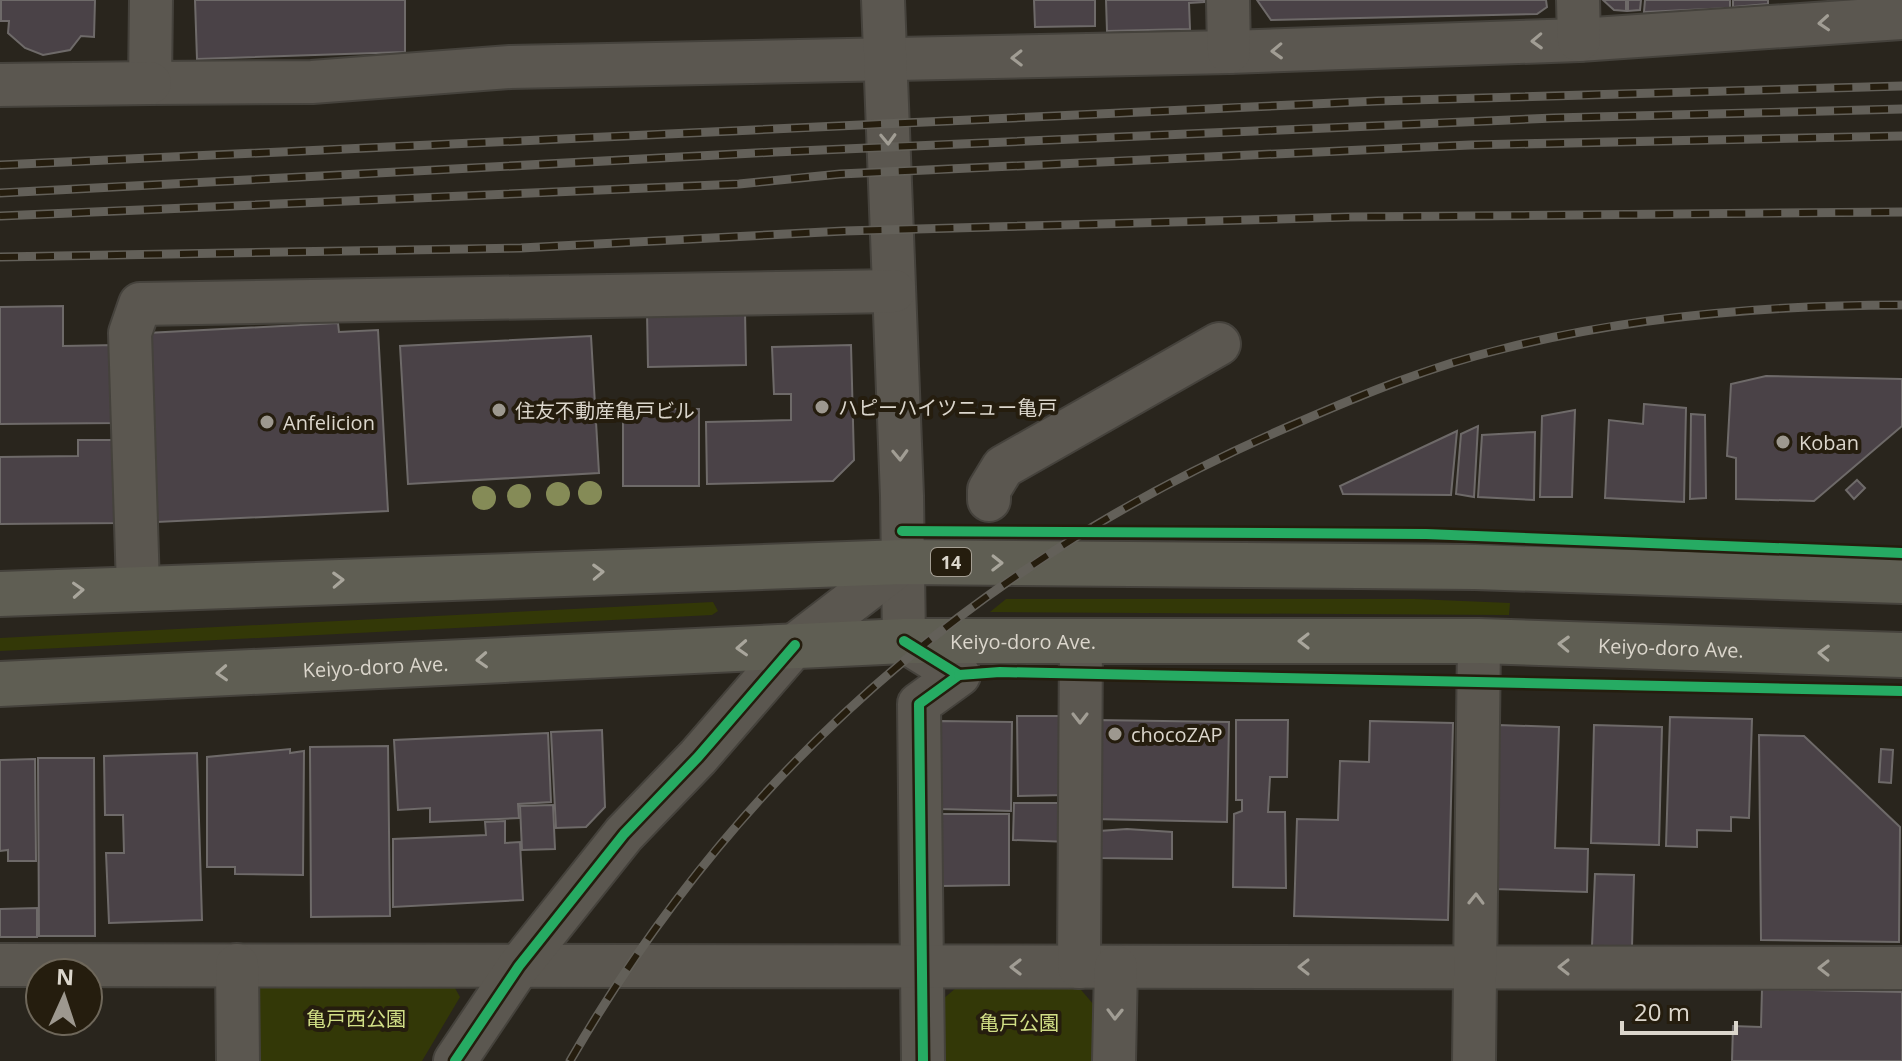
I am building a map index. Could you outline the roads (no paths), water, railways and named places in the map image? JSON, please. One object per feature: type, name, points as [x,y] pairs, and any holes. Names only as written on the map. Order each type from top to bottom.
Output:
[{"type":"highway","name":"14","points":[[0,594],[903,562],[1475,567],[1902,581]]},
{"type":"highway","name":"Keiyo-doro Ave.","points":[[0,684],[904,641],[1479,641],[1902,655]]},
{"type":"street","points":[[150,83],[151,0]]},
{"type":"street","points":[[883,0],[904,641],[959,675],[919,704],[923,1061]]},
{"type":"street","points":[[1228,0],[1229,52]]},
{"type":"street","points":[[0,85],[312,82],[510,67],[1229,52],[1579,20],[1902,18]]},
{"type":"street","points":[[138,587],[130,333],[140,304],[894,291]]},
{"type":"street","points":[[989,500],[989,490],[1003,467],[1219,344]]},
{"type":"street","points":[[455,1061],[519,966],[624,834],[698,757],[795,645],[903,562]]},
{"type":"street","points":[[1081,640],[1098,967],[1114,1061]]},
{"type":"street","points":[[1474,1061],[1479,641]]},
{"type":"street","points":[[0,965],[1902,968]]},
{"type":"street","points":[[237,965],[238,1061]]},
{"type":"railway","points":[[0,165],[1377,101],[1902,86]]},
{"type":"railway","points":[[0,193],[775,152],[1554,118],[1902,109]]},
{"type":"railway","points":[[0,216],[739,184],[840,174],[1470,145],[1902,136]]},
{"type":"railway","points":[[0,257],[521,248],[844,231],[1349,217],[1902,212]]},
{"type":"railway","points":[[570,1061],[637,954],[711,856],[792,765],[880,681],[975,606],[1076,537],[1183,476],[1297,423],[1398,382],[1476,356],[1551,338],[1600,328],[1751,310],[1902,305]]},
{"type":"place","name":"ハピーハイツニュー亀戸","points":[[822,407]]},
{"type":"place","name":"住友不動産亀戸ビル","points":[[499,410]]},
{"type":"place","name":"Anfelicion","points":[[267,422]]},
{"type":"place","name":"Koban","points":[[1783,442]]},
{"type":"place","name":"chocoZAP","points":[[1115,734]]},
{"type":"park label","name":"亀戸西公園","points":[[356,1018]]},
{"type":"park label","name":"亀戸公園","points":[[1019,1022]]}]
